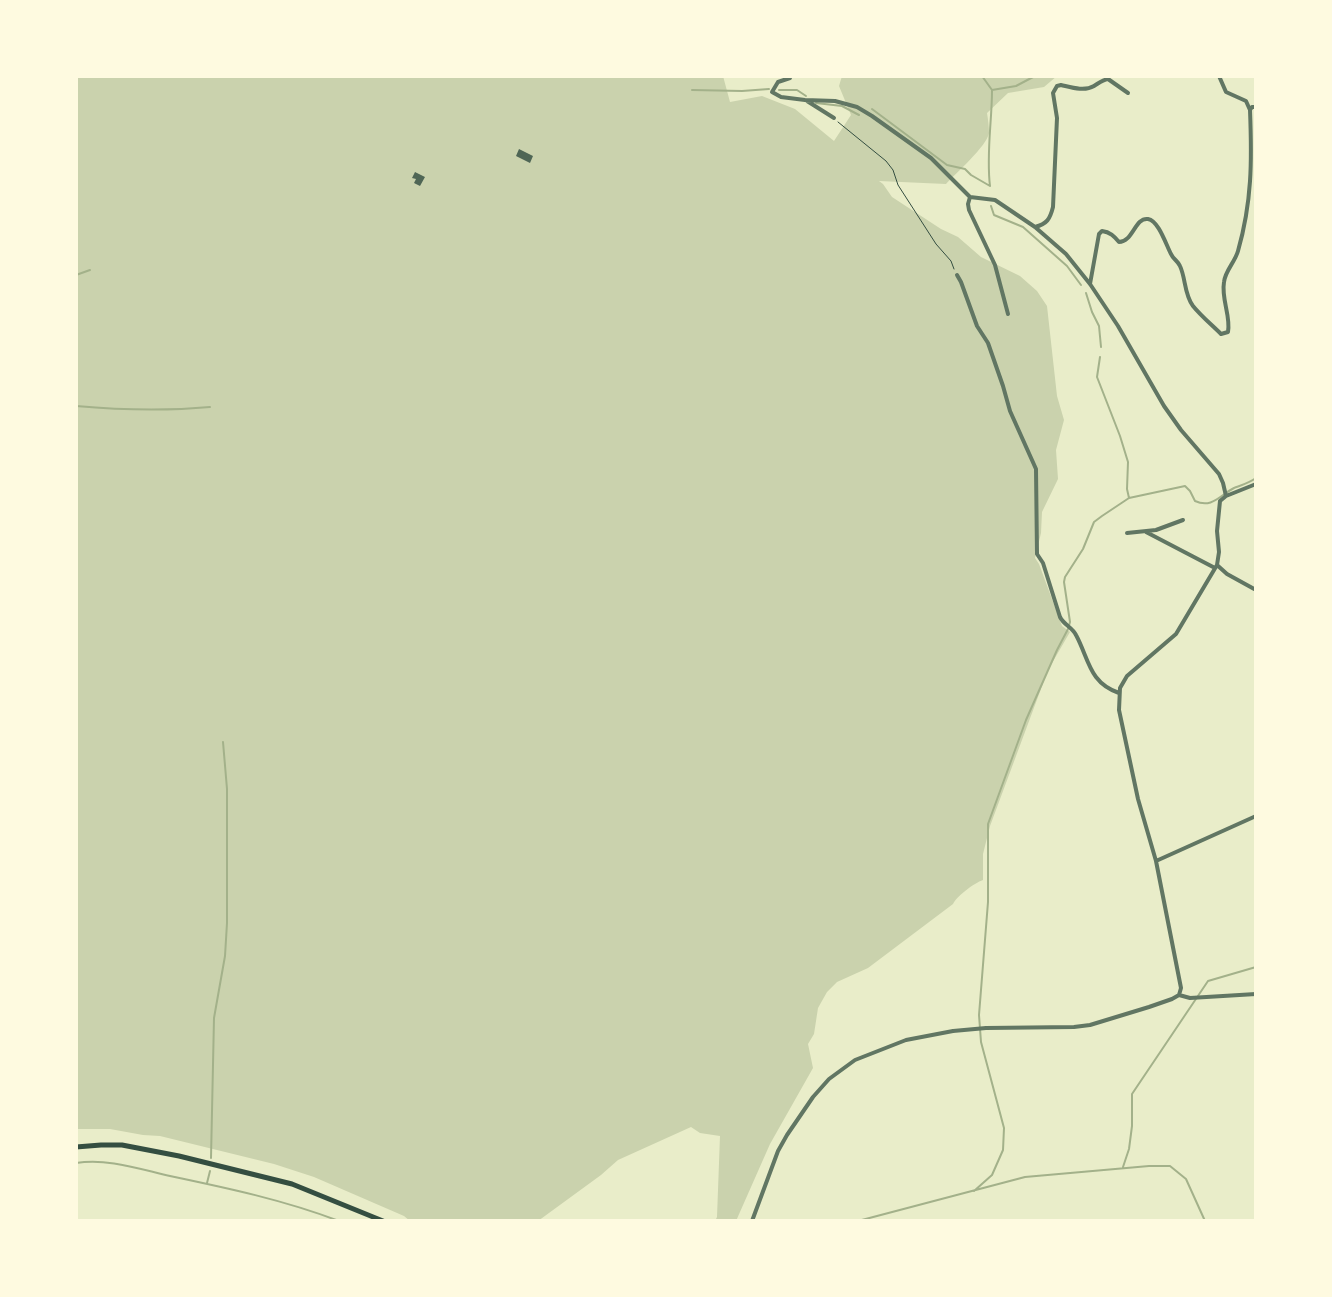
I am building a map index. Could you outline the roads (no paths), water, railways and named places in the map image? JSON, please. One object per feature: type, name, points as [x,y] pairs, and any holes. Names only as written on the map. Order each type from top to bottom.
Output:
[{"type":"main road","points":[[76,1147],[101,1144],[122,1145],[179,1156],[292,1184],[383,1221]]},
{"type":"street","points":[[1090,284],[1099,234],[1102,231],[1106,231],[1119,242],[1124,242],[1140,222],[1145,219],[1150,220],[1158,228],[1171,254],[1181,267],[1186,294],[1194,307],[1221,334],[1228,332],[1228,320],[1223,294],[1224,280],[1238,251],[1249,201],[1252,179],[1250,110],[1246,101],[1226,92],[1219,76]]},
{"type":"street","points":[[791,77],[778,82],[772,92],[781,97],[843,102],[857,107],[931,158],[970,197],[995,200],[1035,227],[1066,254],[1090,284],[1118,326],[1180,430],[1215,469],[1226,496]]},
{"type":"street","points":[[1035,227],[1049,220],[1053,207],[1057,118],[1053,93],[1057,86],[1092,88],[1102,80],[1108,79],[1128,93]]},
{"type":"street","points":[[805,100],[834,118]]},
{"type":"street","points":[[1250,110],[1252,107],[1256,107]]},
{"type":"street","points":[[970,197],[969,210],[995,265],[1008,314]]},
{"type":"street","points":[[957,275],[977,326],[988,343],[1010,411],[1036,469],[1037,554],[1043,563],[1060,617],[1065,625],[1073,630],[1090,669],[1098,680],[1110,690],[1119,693]]},
{"type":"street","points":[[1179,995],[1180,988],[1175,956],[1156,861],[1132,771],[1119,710],[1119,693],[1122,683],[1127,676],[1176,634],[1216,567],[1219,506],[1221,500],[1226,496],[1256,484]]},
{"type":"street","points":[[1127,532],[1146,532],[1183,520]]},
{"type":"street","points":[[1146,532],[1216,567],[1256,590]]},
{"type":"street","points":[[1156,861],[1256,816]]},
{"type":"street","points":[[752,1221],[782,1143],[806,1106],[829,1078],[855,1060],[889,1045],[919,1037],[986,1028],[1085,1026],[1149,1007],[1179,995],[1201,998],[1256,994]]},
{"type":"waterway","points":[[982,76],[992,90]]},
{"type":"waterway","points":[[992,90],[1016,86],[1035,76]]},
{"type":"waterway","points":[[692,90],[742,91],[769,89]]},
{"type":"waterway","points":[[779,90],[797,90],[806,96]]},
{"type":"waterway","points":[[990,186],[992,90]]},
{"type":"waterway","points":[[816,103],[842,106],[859,115]]},
{"type":"waterway","points":[[872,109],[947,165],[965,169],[971,175],[990,186]]},
{"type":"waterway","points":[[991,206],[994,215],[1023,227],[1067,266],[1081,285]]},
{"type":"waterway","points":[[76,275],[90,270]]},
{"type":"waterway","points":[[1086,293],[1099,326],[1101,347]]},
{"type":"waterway","points":[[1100,357],[1097,377],[1128,462],[1127,489],[1129,498]]},
{"type":"waterway","points":[[76,406],[143,409],[210,407]]},
{"type":"waterway","points":[[974,1191],[992,1175],[1003,1150],[1004,1128],[981,1042],[979,1015],[988,902],[988,824],[1026,720],[1068,629],[1070,622],[1064,582],[1065,577],[1083,549],[1094,522],[1129,498],[1185,486],[1195,501],[1206,503],[1216,500],[1234,488],[1256,478]]},
{"type":"waterway","points":[[211,1158],[214,1018],[225,956],[227,923],[227,789],[223,742]]},
{"type":"waterway","points":[[1123,1167],[1129,1149],[1132,1126],[1132,1094],[1208,981],[1256,967]]},
{"type":"waterway","points":[[76,1163],[100,1162],[135,1167],[255,1195],[339,1221]]},
{"type":"waterway","points":[[858,1221],[1025,1177],[1149,1166],[1170,1166],[1186,1179],[1205,1221]]},
{"type":"waterway","points":[[207,1183],[210,1171]]}]
